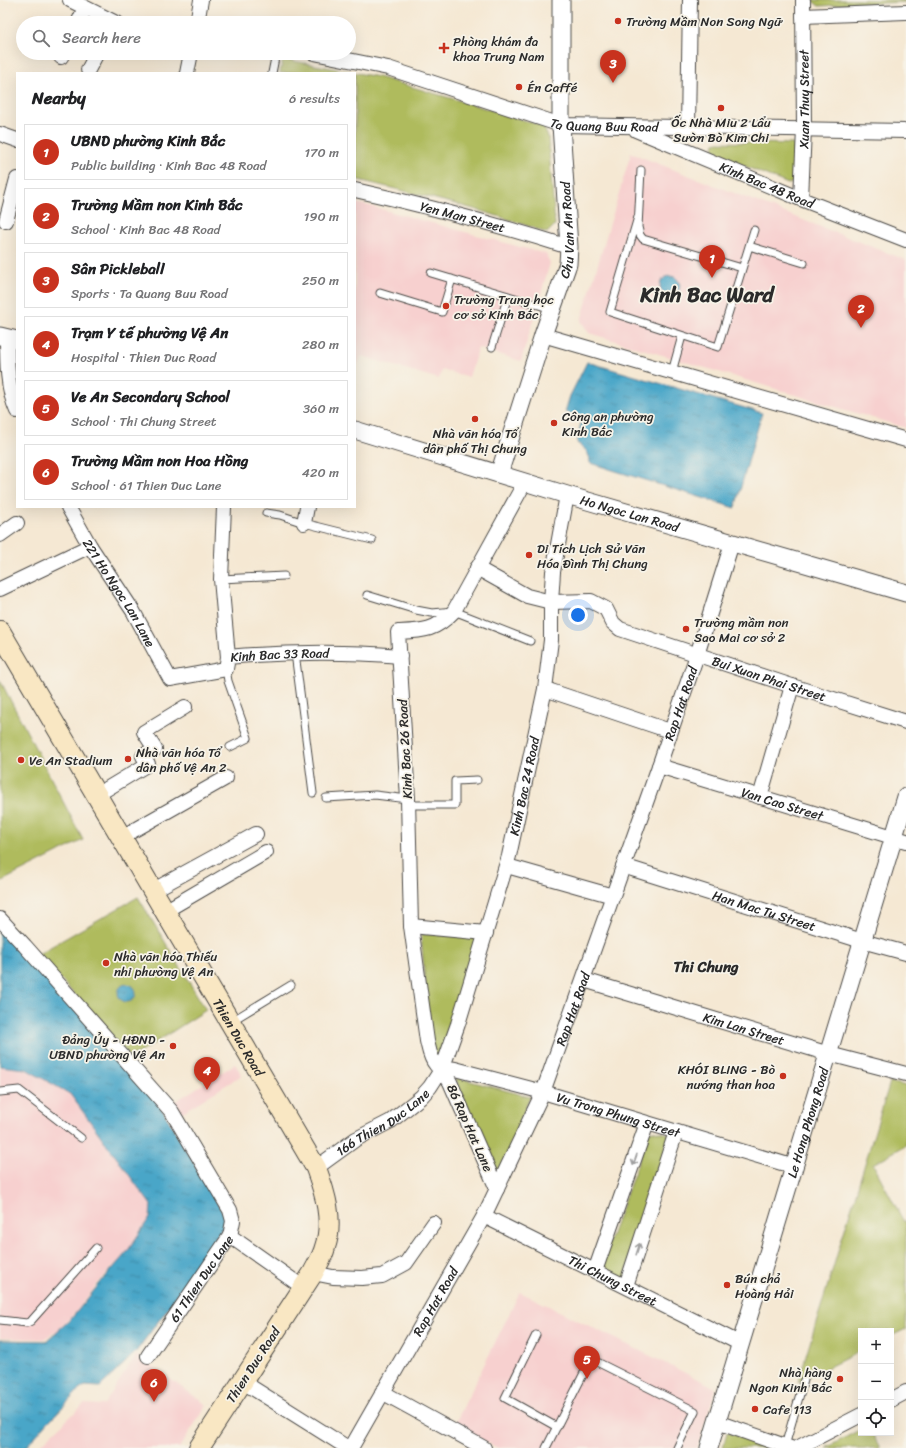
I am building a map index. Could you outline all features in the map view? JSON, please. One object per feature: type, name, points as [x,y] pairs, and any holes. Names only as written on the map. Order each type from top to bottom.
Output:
[{"type":"main road","name":"Thien Duc Road","points":[[0,631],[95,796],[165,911],[316,1168],[327,1205],[328,1221],[326,1246],[309,1280],[199,1448]]},
{"type":"street","points":[[70,0],[102,16]]},
{"type":"street","points":[[198,16],[201,0]]},
{"type":"street","name":"Chu Van An Road","points":[[499,474],[543,335],[568,264],[569,247],[561,125],[561,0]]},
{"type":"street","points":[[688,127],[690,0]]},
{"type":"street","name":"Xuan Thuy Street","points":[[800,199],[804,129],[803,0]]},
{"type":"street","points":[[81,16],[85,8]]},
{"type":"street","points":[[803,16],[906,12]]},
{"type":"street","points":[[88,70],[93,60]]},
{"type":"street","points":[[187,72],[190,60]]},
{"type":"street","name":"Ta Quang Buu Road","points":[[349,60],[388,68],[561,125],[906,131]]},
{"type":"street","name":"Kinh Bac 48 Road","points":[[628,126],[800,199],[906,240]]},
{"type":"street","points":[[0,134],[16,140]]},
{"type":"street","points":[[8,221],[16,184]]},
{"type":"street","name":"Yen Man Street","points":[[356,190],[392,198],[525,233],[569,247]]},
{"type":"street","points":[[543,335],[906,440]]},
{"type":"street","points":[[8,338],[7,358],[9,380],[16,409]]},
{"type":"street","name":"Ho Ngoc Lan Road","points":[[356,430],[567,495],[906,593]]},
{"type":"street","name":"Kinh Bac 26 Road","points":[[441,1070],[435,1064],[431,1056],[427,1041],[411,926],[408,802],[398,632],[419,631],[437,626],[454,611],[525,482]]},
{"type":"street","name":"Kinh Bac 24 Road","points":[[441,1070],[458,1024],[507,866],[545,689],[551,640],[553,572],[567,495]]},
{"type":"street","name":"221 Ho Ngoc Lan Lane","points":[[69,508],[90,546],[133,612],[170,679]]},
{"type":"street","points":[[224,508],[221,579],[227,663]]},
{"type":"street","points":[[304,523],[307,508]]},
{"type":"street","points":[[0,535],[17,524]]},
{"type":"street","name":"Rap Hat Road","points":[[349,1448],[484,1216],[543,1092],[659,766],[697,654],[732,543]]},
{"type":"street","points":[[0,589],[90,546]]},
{"type":"street","name":"Bui Xuan Phai Street","points":[[477,568],[527,596],[551,602],[591,601],[606,609],[613,623],[620,629],[906,722]]},
{"type":"street","name":"Kinh Bac 33 Road","points":[[170,679],[227,663],[295,653],[332,652],[400,656]]},
{"type":"street","points":[[760,797],[792,686]]},
{"type":"street","points":[[545,689],[670,731]]},
{"type":"street","points":[[95,796],[148,764],[143,756],[155,749],[144,732],[185,707]]},
{"type":"street","name":"Van Cao Street","points":[[659,766],[900,839]]},
{"type":"street","points":[[120,838],[226,778]]},
{"type":"street","name":"Le Hong Phong Road","points":[[709,1448],[862,941],[900,839],[906,797]]},
{"type":"street","points":[[152,891],[256,834]]},
{"type":"street","points":[[165,911],[266,852]]},
{"type":"street","points":[[507,866],[613,896]]},
{"type":"street","name":"Han Mac Tu Street","points":[[623,866],[862,941],[906,953]]},
{"type":"street","points":[[0,919],[156,1092],[172,1112],[230,1210],[233,1221],[230,1236]]},
{"type":"street","points":[[411,926],[486,933]]},
{"type":"street","name":"Kim Lan Street","points":[[584,980],[829,1054],[906,1074]]},
{"type":"street","name":"Vu Trong Phung Street","points":[[441,1070],[455,1069],[543,1092],[794,1167]]},
{"type":"street","name":"166 Thien Duc Lane","points":[[316,1168],[356,1139],[391,1121],[421,1097],[430,1087],[441,1070]]},
{"type":"street","name":"86 Rap Hat Lane","points":[[441,1070],[450,1082],[497,1188]]},
{"type":"street","points":[[595,1271],[648,1123]]},
{"type":"street","points":[[626,1286],[676,1132]]},
{"type":"street","name":"Thi Chung Street","points":[[484,1216],[741,1344]]},
{"type":"street","points":[[309,1280],[333,1277],[362,1278],[382,1276],[406,1263],[434,1223]]},
{"type":"street","name":"61 Thien Duc Lane","points":[[148,1356],[230,1236],[309,1280]]},
{"type":"street","points":[[243,1382],[349,1448]]},
{"type":"street","points":[[382,1392],[484,1448]]},
{"type":"street","points":[[894,1398],[906,1392]]},
{"type":"street","points":[[717,1422],[791,1447],[858,1416]]},
{"type":"lane","points":[[272,72],[275,60]]},
{"type":"lane","points":[[641,170],[638,227],[642,239],[742,268]]},
{"type":"lane","points":[[638,217],[610,312],[718,348],[754,230]]},
{"type":"lane","points":[[749,246],[804,264]]},
{"type":"lane","points":[[431,273],[552,309]]},
{"type":"lane","points":[[380,292],[442,312],[452,279]]},
{"type":"lane","points":[[492,347],[508,296]]},
{"type":"lane","points":[[672,372],[682,336]]},
{"type":"lane","points":[[266,513],[280,515],[304,523],[372,540]]},
{"type":"lane","points":[[221,579],[284,576]]},
{"type":"lane","points":[[367,595],[416,610],[432,613],[454,611],[530,641]]},
{"type":"lane","points":[[295,653],[313,793]]},
{"type":"lane","points":[[227,663],[228,681],[248,738],[230,747]]},
{"type":"lane","points":[[326,798],[375,795],[408,802],[455,805],[454,781],[478,780]]},
{"type":"lane","points":[[230,1022],[291,985]]},
{"type":"lane","points":[[0,1092],[19,1090],[81,1138]]},
{"type":"lane","points":[[0,1320],[27,1323],[31,1321],[96,1248]]},
{"type":"lane","points":[[536,1335],[505,1398],[557,1427]]},
{"type":"lane","points":[[546,1448],[591,1359],[695,1411],[677,1448]]},
{"type":"lane","points":[[791,1447],[804,1380]]},
{"type":"shaded area","points":[[631,153],[906,260],[906,428],[589,333],[581,321]]},
{"type":"shaded area","name":"Trường Trung học cơ sở Kinh Bắc","points":[[356,203],[546,254],[550,263],[521,361],[478,348],[469,377],[442,370],[439,379],[361,356],[358,365],[356,364]]},
{"type":"shaded area","points":[[235,1064],[242,1075],[178,1115],[171,1104]]},
{"type":"shaded area","points":[[0,1066],[26,1069],[70,1094],[151,1205],[150,1217],[127,1252],[99,1282],[75,1313],[58,1330],[44,1339],[0,1338]]},
{"type":"shaded area","points":[[520,1292],[716,1388],[697,1448],[498,1448],[454,1426]]},
{"type":"shaded area","points":[[136,1355],[207,1405],[179,1448],[37,1448],[84,1404],[104,1405]]},
{"type":"green space","points":[[811,0],[906,0],[906,2],[819,6]]},
{"type":"green space","points":[[283,60],[288,60],[352,72],[280,72]]},
{"type":"green space","points":[[356,73],[378,77],[543,126],[548,137],[555,225],[547,233],[524,224],[428,197],[356,179]]},
{"type":"green space","points":[[715,143],[793,144],[795,175],[792,183],[788,184],[718,155],[713,150]]},
{"type":"green space","name":"Ve An Stadium","points":[[0,680],[83,840],[0,882]]},
{"type":"green space","points":[[138,897],[206,1010],[139,1053],[129,1056],[38,954]]},
{"type":"green space","points":[[422,934],[478,937],[442,1055],[435,1054],[431,1047]]},
{"type":"green space","points":[[455,1077],[530,1097],[497,1178]]},
{"type":"green space","points":[[890,1082],[906,1086],[906,1145],[873,1164],[904,1222],[906,1221],[906,1329],[894,1335],[894,1328],[858,1328],[858,1352],[798,1382]]},
{"type":"green space","points":[[650,1130],[670,1134],[624,1281],[599,1269]]},
{"type":"green space","points":[[858,1431],[858,1436],[874,1436],[880,1448],[826,1448]]},
{"type":"green space","points":[[727,1432],[771,1448],[723,1448]]},
{"type":"water","points":[[670,276],[677,279],[680,286],[677,293],[670,296],[663,293],[660,286],[663,279]]},
{"type":"water","points":[[587,362],[762,413],[735,508],[590,463],[589,456],[586,451],[577,443],[582,417],[565,412],[570,396]]},
{"type":"water","points":[[0,925],[159,1104],[224,1214],[224,1226],[174,1300],[135,1353],[100,1387],[85,1386],[79,1390],[25,1448],[0,1448],[0,1340],[46,1341],[71,1319],[127,1252],[150,1217],[151,1205],[70,1094],[26,1069],[0,1066]]},
{"type":"water","points":[[127,984],[131,985],[135,989],[135,997],[131,1001],[127,1002],[123,1001],[119,997],[118,993],[119,989],[123,985]]},
{"type":"place","name":"Trường Mầm Non Song Ngữ","points":[[618,21]]},
{"type":"place","name":"Phòng khám đa khoa Trung Nam","points":[[444,48]]},
{"type":"place","name":"Sân Pickleball","points":[[613,83]]},
{"type":"place","name":"Én Caffé","points":[[519,87]]},
{"type":"place","name":"Ốc Nhà Miu 2 Lẩu Sườn Bò Kim Chi","points":[[721,108]]},
{"type":"place","name":"UBND phường Kinh Bắc","points":[[712,278]]},
{"type":"place","name":"Trường Trung học cơ sở Kinh Bắc","points":[[446,306]]},
{"type":"place","name":"Trường Mầm non Kinh Bắc","points":[[861,328]]},
{"type":"place","name":"Nhà văn hóa Tổ dân phố Thị Chung","points":[[475,419]]},
{"type":"place","name":"Công an phường Kinh Bắc","points":[[554,423]]},
{"type":"place","name":"Di Tích Lịch Sử Văn Hóa Đình Thị Chung","points":[[529,555]]},
{"type":"place","name":"Trường mầm non Sao Mai cơ sở 2","points":[[686,629]]},
{"type":"place","name":"Nhà văn hóa Tổ dân phố Vệ An 2","points":[[128,759]]},
{"type":"place","name":"Ve An Stadium","points":[[21,760]]},
{"type":"place","name":"Nhà văn hóa Thiếu nhi phường Vệ An","points":[[106,963]]},
{"type":"place","name":"Đảng Ủy - HĐND - UBND phường Vệ An","points":[[173,1046]]},
{"type":"place","name":"KHÓI BLING - Bò nướng than hoa","points":[[783,1076]]},
{"type":"place","name":"Trạm Y tế phường Vệ An","points":[[207,1090]]},
{"type":"place","name":"Bún chả Hoàng Hải","points":[[727,1285]]},
{"type":"place","name":"Ve An Secondary School","points":[[587,1379]]},
{"type":"place","name":"Nhà hàng Ngon Kinh Bắc","points":[[840,1379]]},
{"type":"place","name":"Trường Mầm non Hoa Hồng","points":[[154,1402]]},
{"type":"place","name":"Cafe 113","points":[[755,1409]]},
{"type":"district","name":"Kinh Bac Ward","points":[[707,295]]},
{"type":"district","name":"Thi Chung","points":[[706,967]]}]
